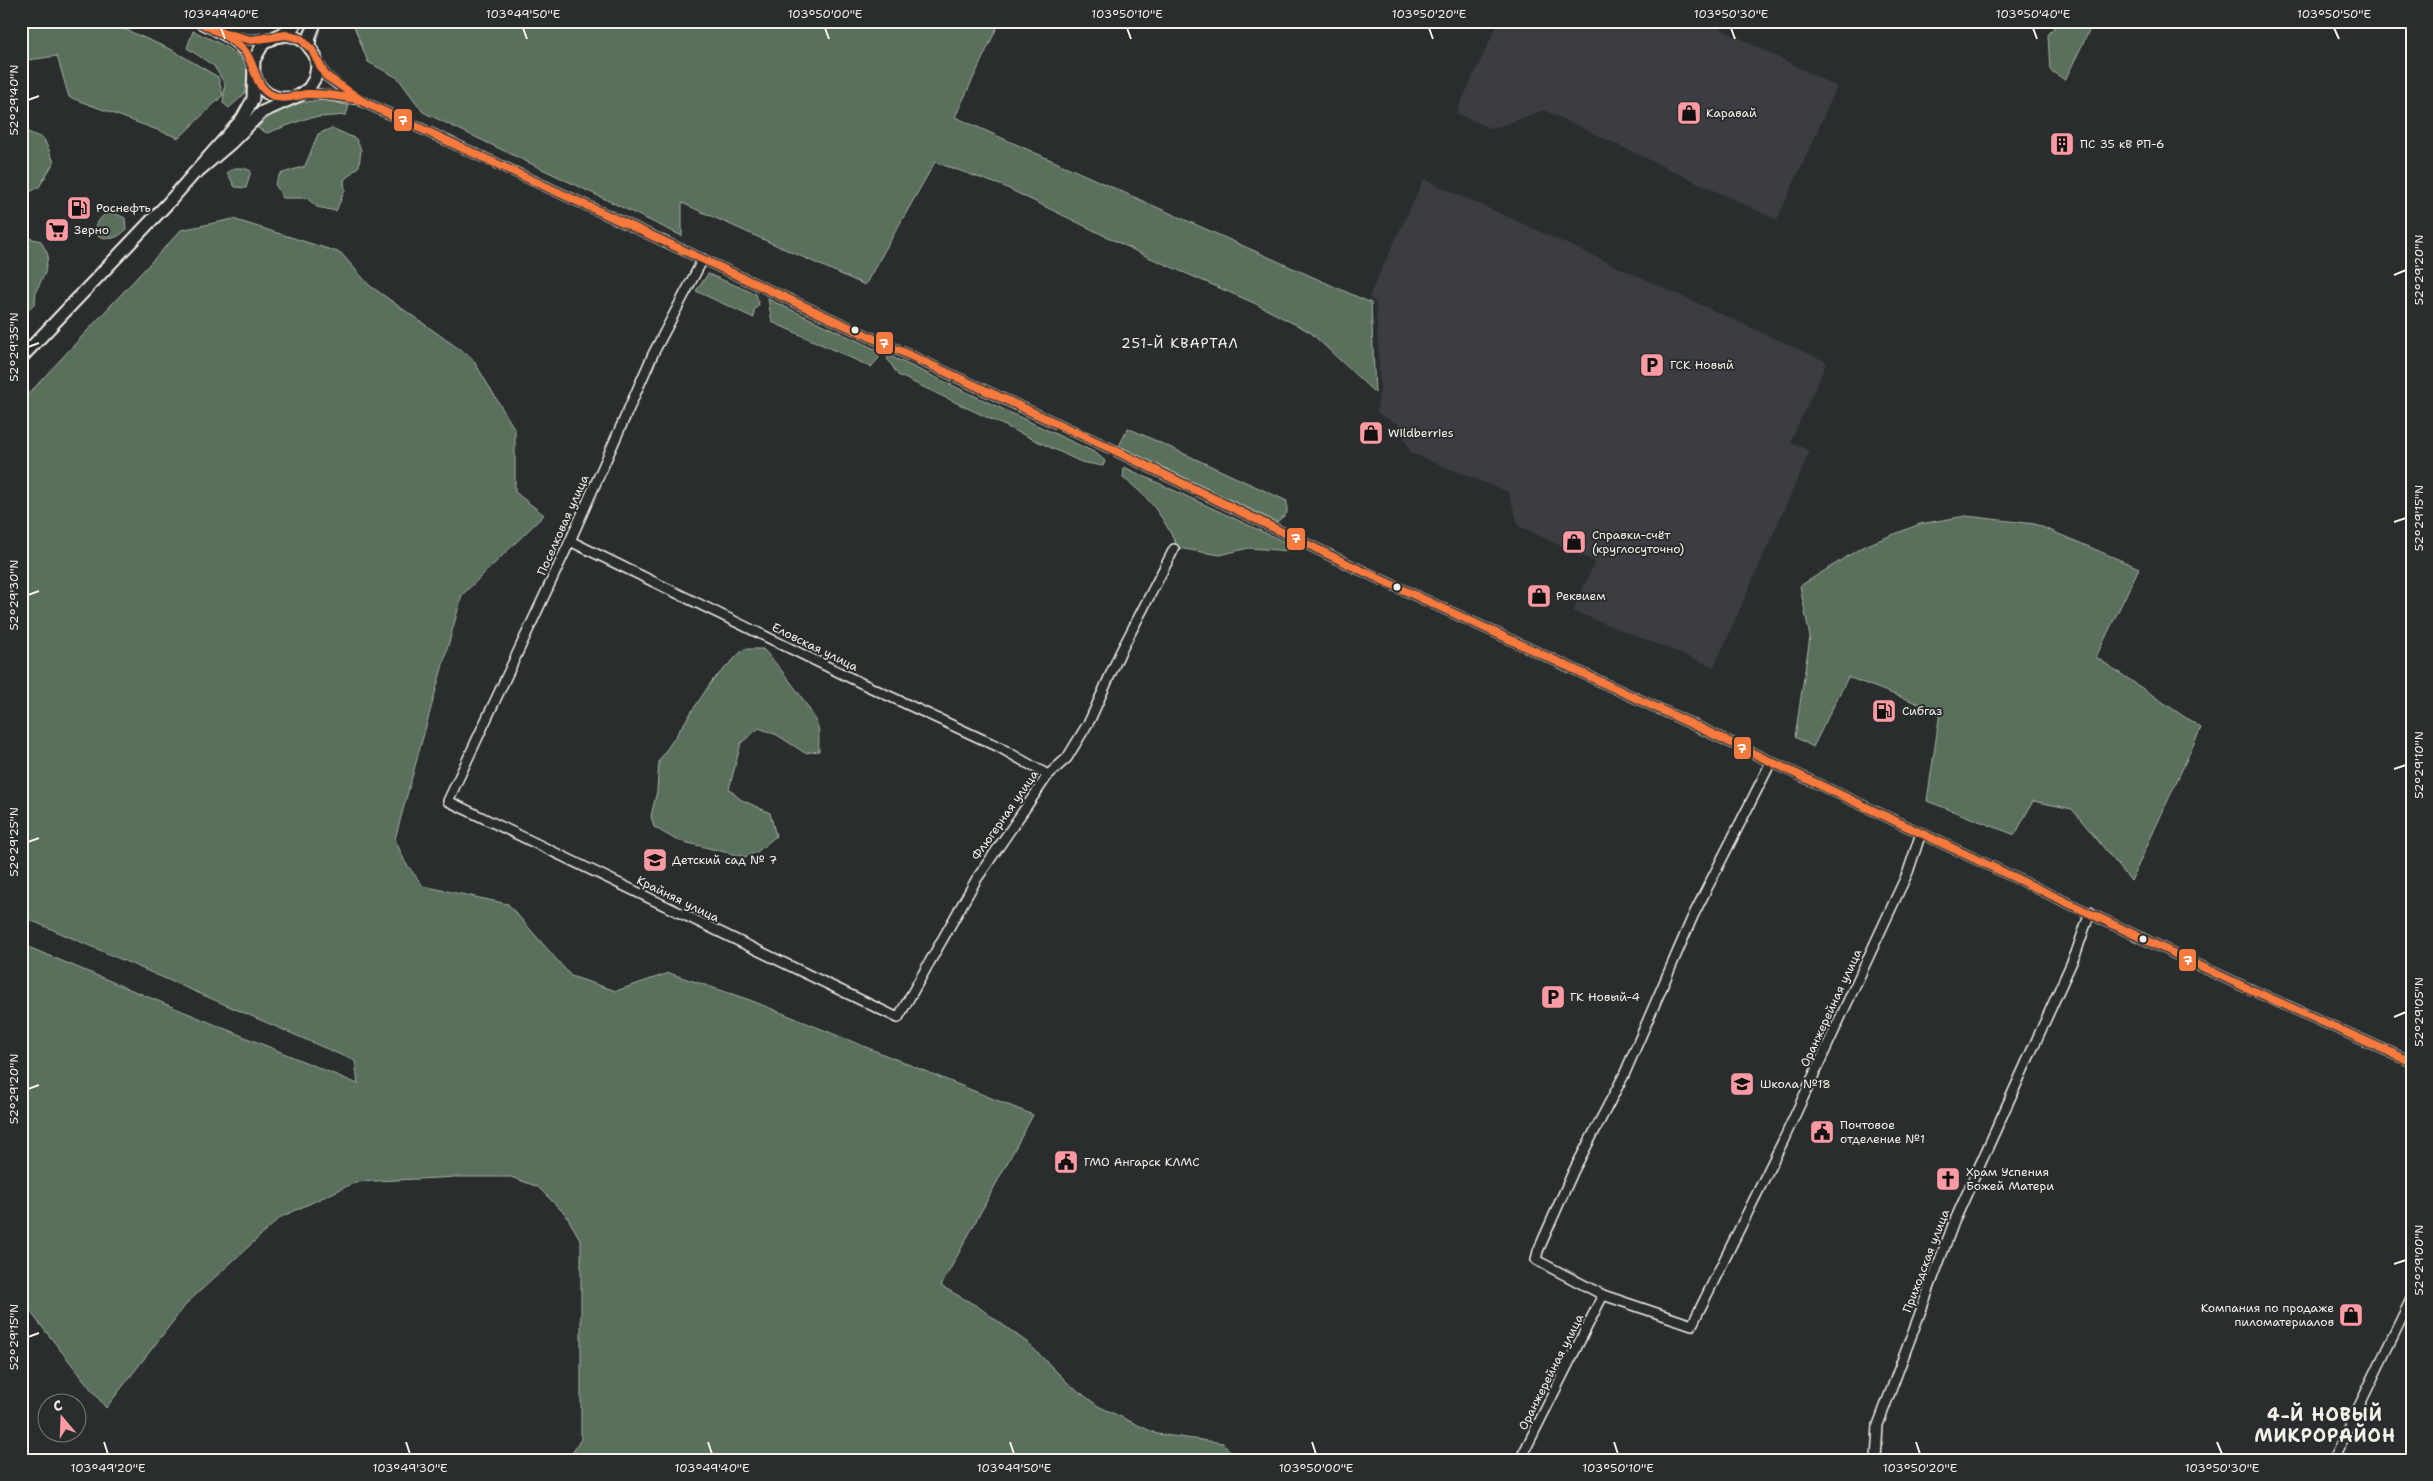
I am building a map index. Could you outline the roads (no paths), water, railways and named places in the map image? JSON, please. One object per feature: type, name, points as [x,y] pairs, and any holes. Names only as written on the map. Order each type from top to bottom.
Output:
[{"type":"main road","points":[[21,358],[196,172],[248,109],[254,91],[253,65],[260,47],[292,27],[297,21]]},
{"type":"main road","points":[[196,172],[231,144],[262,112],[305,92],[312,83],[317,66],[310,36],[316,21]]},
{"type":"main road","points":[[275,37],[291,36],[301,39],[312,51]]},
{"type":"main road","points":[[253,65],[256,80],[267,93],[280,98],[295,97]]},
{"type":"street","points":[[196,21],[218,32],[245,51],[253,65]]},
{"type":"street","points":[[218,32],[251,40],[275,37]]},
{"type":"street","points":[[312,51],[325,75],[358,100],[703,259],[2090,912],[2234,982],[2412,1062]]},
{"type":"street","points":[[295,97],[310,93],[358,100]]},
{"type":"street","name":"Поселковая улица","points":[[448,801],[570,541],[654,352],[703,259]]},
{"type":"street","name":"Еловская улица","points":[[570,541],[861,683],[1000,747],[1048,775]]},
{"type":"street","name":"Флюгерная улица","points":[[898,1018],[976,880],[1048,775],[1067,758],[1090,720],[1120,653],[1174,549]]},
{"type":"street","points":[[1603,1295],[1536,1260],[1573,1172],[1624,1075],[1693,916],[1771,762]]},
{"type":"street","name":"Крайняя улица","points":[[448,801],[898,1018]]},
{"type":"street","name":"Оранжерейная улица","points":[[1520,1460],[1603,1295],[1692,1325],[1792,1123],[1908,872],[1921,833]]},
{"type":"street","name":"Приходская улица","points":[[1876,1460],[1878,1425],[1954,1222],[2076,953],[2090,912]]},
{"type":"street","points":[[2333,1460],[2412,1297]]},
{"type":"place","name":"Каравай","points":[[1689,113]]},
{"type":"place","name":"ПС 35 кВ РП-6","points":[[2062,144]]},
{"type":"place","name":"Роснефть","points":[[79,208]]},
{"type":"place","name":"Зерно","points":[[57,230]]},
{"type":"place","name":"ГСК Новый","points":[[1652,365]]},
{"type":"place","name":"Wildberries","points":[[1371,433]]},
{"type":"place","name":"Справки-счёт (круглосуточно)","points":[[1574,542]]},
{"type":"place","name":"Реквием","points":[[1539,596]]},
{"type":"place","name":"Сибгаз","points":[[1884,711]]},
{"type":"place","name":"Детский сад № 7","points":[[655,860]]},
{"type":"place","name":"ГК Новый-4","points":[[1553,997]]},
{"type":"place","name":"Школа №18","points":[[1742,1084]]},
{"type":"place","name":"Почтовое отделение №1","points":[[1822,1132]]},
{"type":"place","name":"ГМО Ангарск КЛМС","points":[[1066,1162]]},
{"type":"place","name":"Храм Успения Божей Матери","points":[[1948,1179]]},
{"type":"place","name":"Компания по продаже пиломатериалов","points":[[2351,1315]]},
{"type":"district","name":"251-Й КВАРТАЛ","points":[[1180,343]]},
{"type":"district","name":"4-Й НОВЫЙ МИКРОРАЙОН","points":[[2325,1425]]}]
